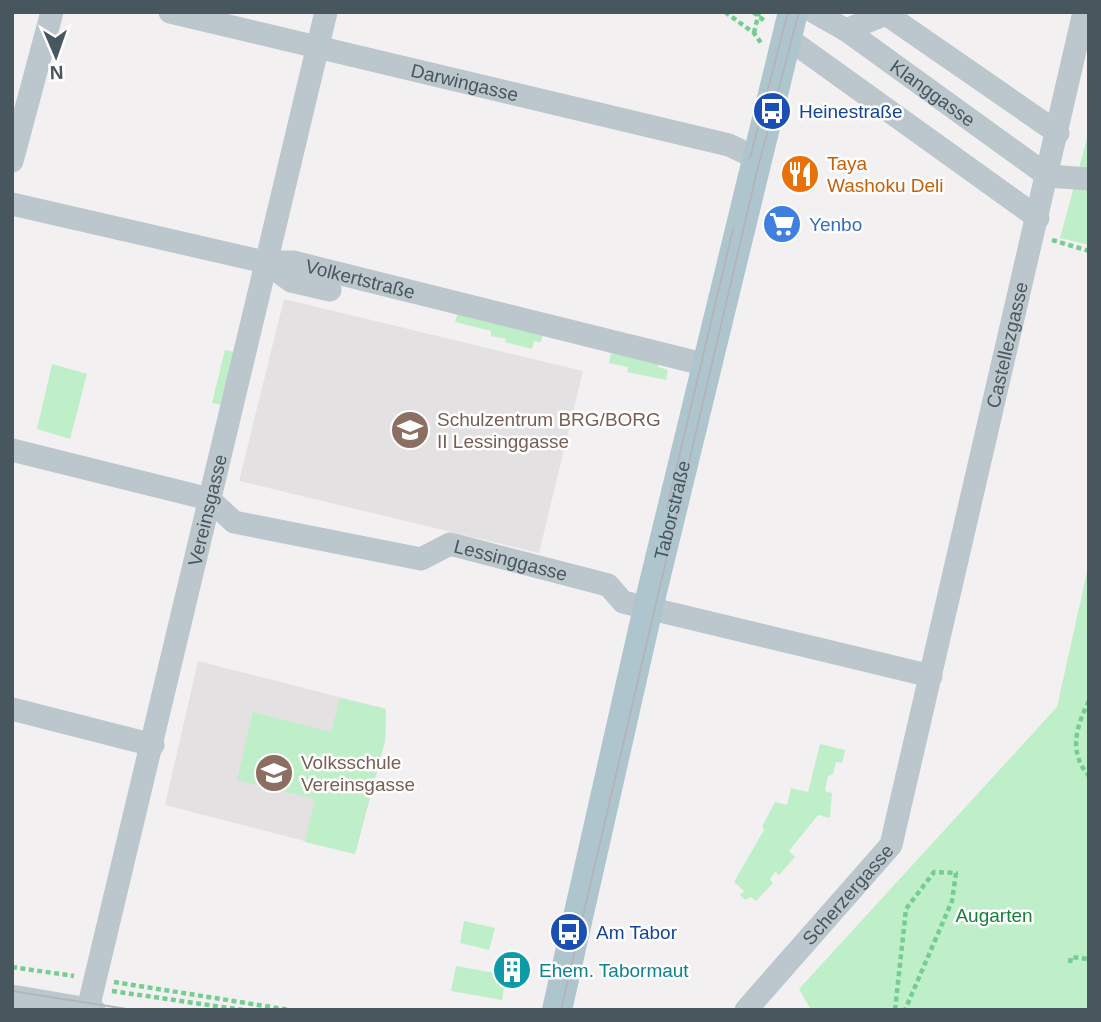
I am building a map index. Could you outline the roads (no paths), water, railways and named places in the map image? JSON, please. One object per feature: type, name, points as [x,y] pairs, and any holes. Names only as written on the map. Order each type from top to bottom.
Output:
[{"type":"main road","name":"Taborstraße","points":[[557,1010],[648,608],[694,362],[756,158],[790,24]]},
{"type":"street","points":[[12,161],[52,12]]},
{"type":"street","name":"Darwingasse","points":[[170,12],[729,145],[756,158]]},
{"type":"street","name":"Vereinsgasse","points":[[92,997],[326,12]]},
{"type":"street","name":"Klanggasse","points":[[814,12],[846,30],[1048,176]]},
{"type":"street","name":"Castellezgasse","points":[[931,676],[1084,12]]},
{"type":"street","points":[[846,30],[886,14],[1058,133]]},
{"type":"street","points":[[790,24],[1036,226]]},
{"type":"street","points":[[1048,176],[1089,179]]},
{"type":"street","name":"Volkertstraße","points":[[12,204],[265,262],[293,262],[694,362]]},
{"type":"street","points":[[265,262],[291,281],[330,290]]},
{"type":"street","name":"Lessinggasse","points":[[12,450],[209,499],[234,522],[421,559],[450,544],[608,585],[623,602],[931,676]]},
{"type":"street","name":"Scherzergasse","points":[[748,1009],[891,845],[931,676]]},
{"type":"street","points":[[12,709],[153,745]]},
{"type":"street","points":[[12,996],[92,997]]},
{"type":"tram line","points":[[750,158],[788,12]]},
{"type":"tram line","points":[[561,1010],[757,171],[799,12]]},
{"type":"tram line","points":[[667,508],[733,229]]},
{"type":"tram line","points":[[12,991],[133,1010]]},
{"type":"place","name":"Heinestraße","points":[[772,111]]},
{"type":"place","name":"Taya Washoku Deli","points":[[800,174]]},
{"type":"place","name":"Yenbo","points":[[782,224]]},
{"type":"place","name":"Schulzentrum BRG/BORG II Lessinggasse","points":[[410,430]]},
{"type":"place","name":"Volksschule Vereinsgasse","points":[[274,773]]},
{"type":"place","name":"Am Tabor","points":[[569,932]]},
{"type":"place","name":"Ehem. Tabormaut","points":[[512,970]]},
{"type":"park label","name":"Augarten","points":[[994,915]]}]
